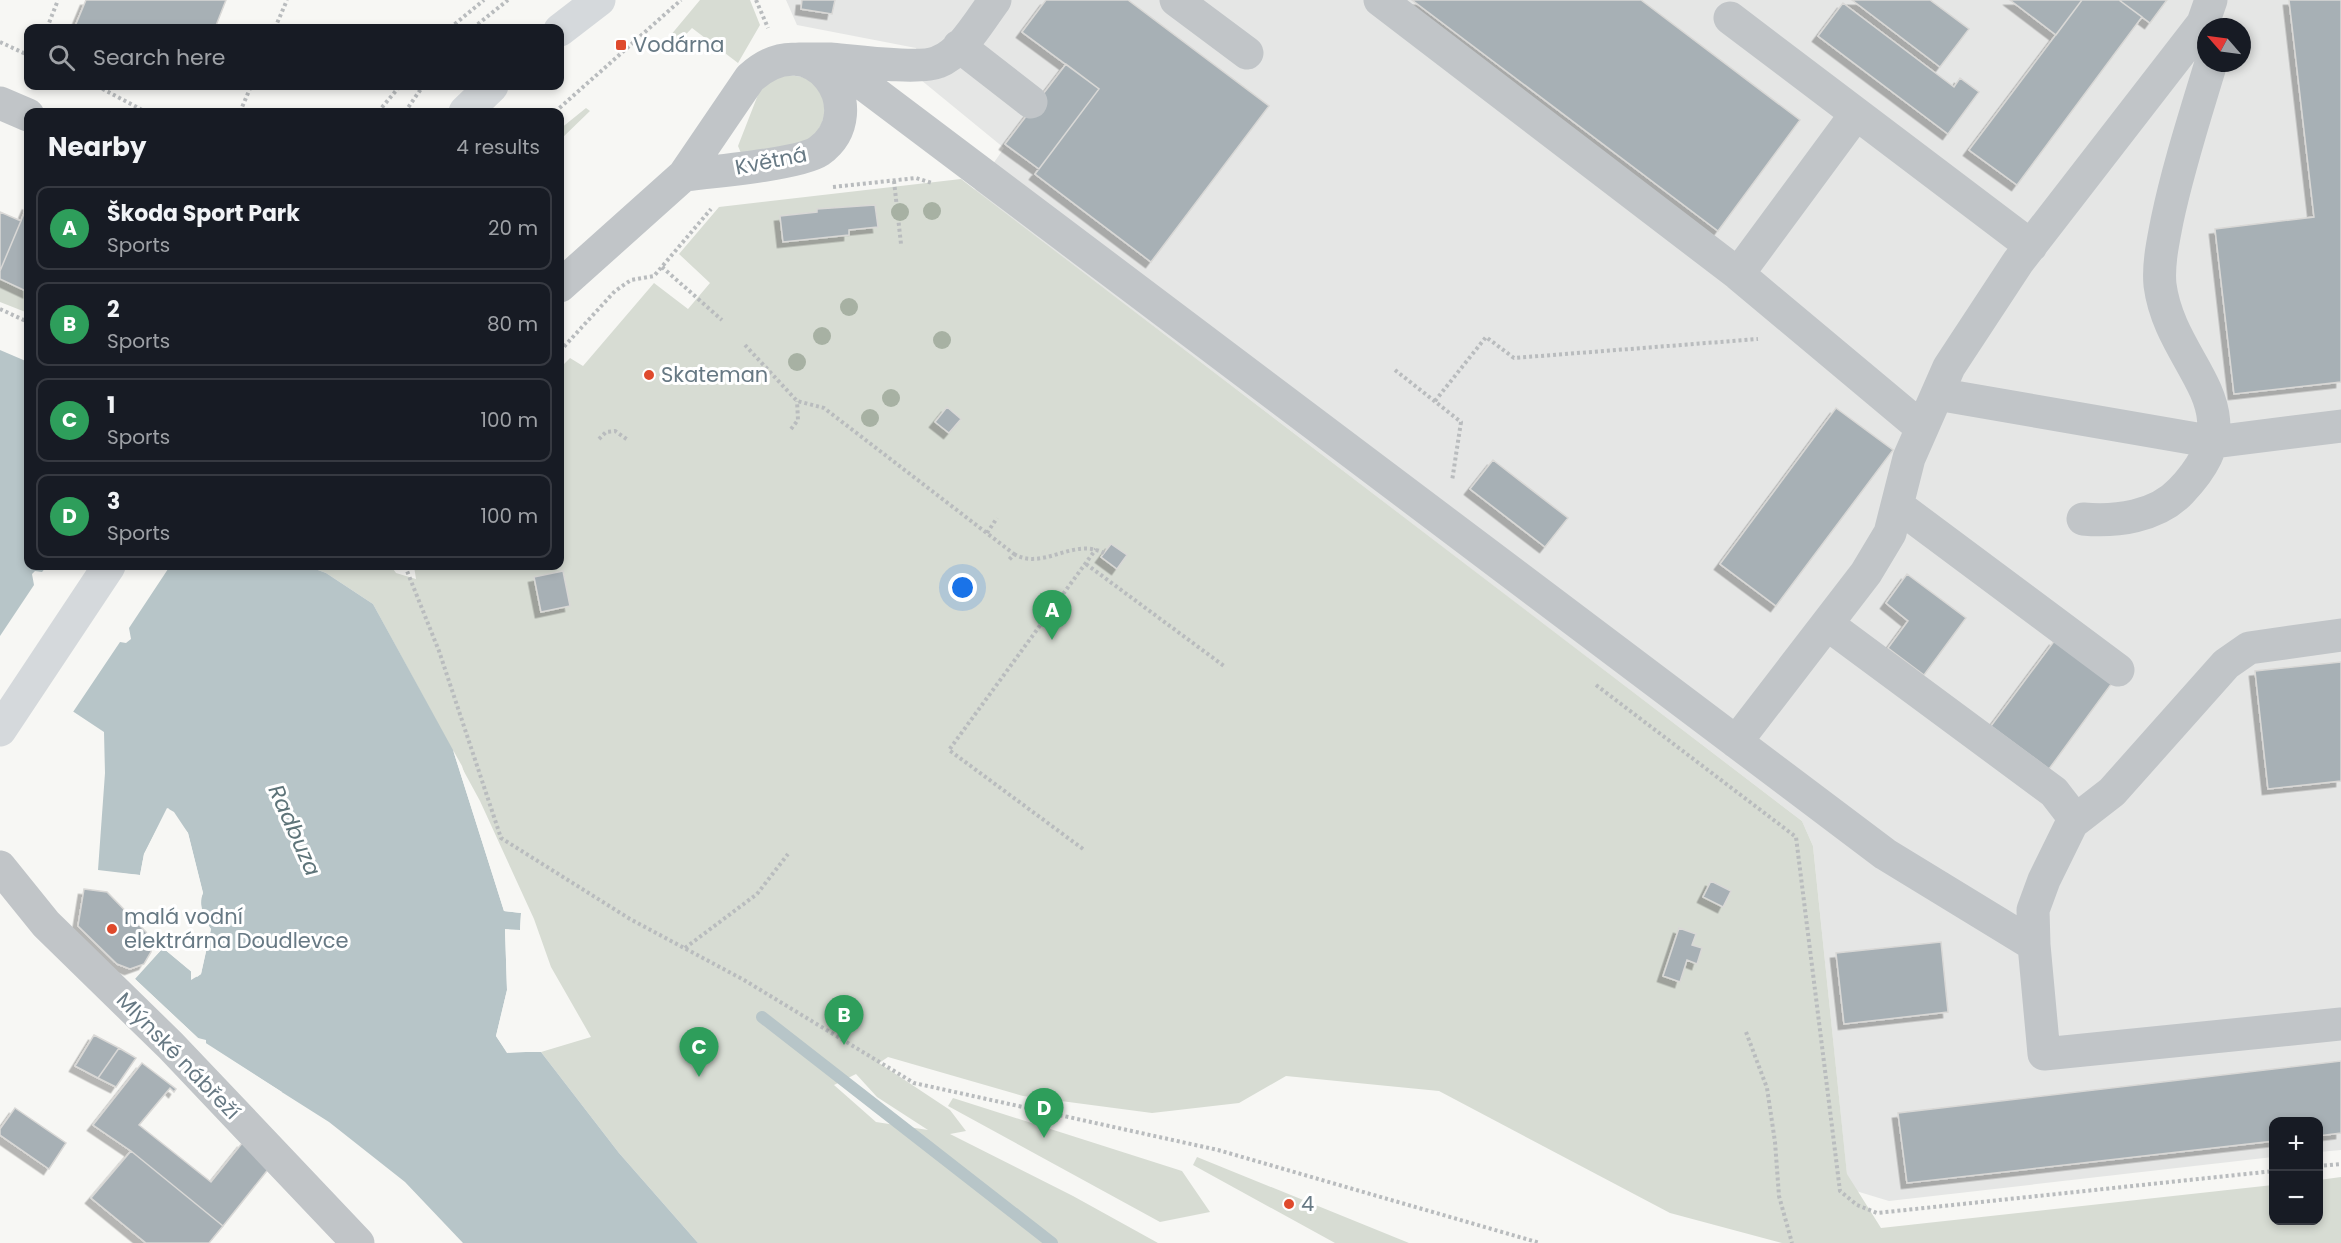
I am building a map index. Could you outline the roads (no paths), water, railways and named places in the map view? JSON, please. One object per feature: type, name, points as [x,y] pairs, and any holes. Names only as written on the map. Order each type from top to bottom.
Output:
[{"type":"main road","points":[[564,27],[599,0]]},
{"type":"main road","points":[[469,108],[488,90]]},
{"type":"main road","points":[[0,730],[106,570]]},
{"type":"street","points":[[815,59],[919,64],[938,62],[959,46],[994,0]]},
{"type":"street","points":[[1176,0],[1247,53]]},
{"type":"street","points":[[1380,0],[1738,274],[1922,429]]},
{"type":"street","points":[[2214,0],[2216,18]]},
{"type":"street","points":[[1736,742],[1866,573],[1890,533],[1909,458],[1949,367],[2031,246],[2204,23],[2214,0]]},
{"type":"street","points":[[1730,18],[2031,246]]},
{"type":"street","points":[[959,46],[1031,102]]},
{"type":"street","name":"Květná","points":[[564,282],[684,175],[750,78],[764,66],[781,59],[815,59],[816,66],[830,78],[839,96],[840,117],[832,136],[818,152],[799,159],[684,175]]},
{"type":"street","points":[[815,59],[1445,524],[1885,854],[2034,945]]},
{"type":"street","points":[[2083,519],[2108,522],[2131,517],[2178,495],[2200,471],[2214,441],[2215,414],[2169,318],[2160,285],[2162,250],[2175,180],[2208,72]]},
{"type":"street","points":[[0,103],[24,113]]},
{"type":"street","points":[[1738,274],[1856,114]]},
{"type":"street","points":[[1937,394],[2214,441],[2341,426]]},
{"type":"street","points":[[1898,506],[2118,670]]},
{"type":"street","points":[[1827,624],[2054,792],[2071,814],[2072,823]]},
{"type":"street","points":[[2341,635],[2249,648],[2226,664],[2112,792],[2072,823],[2044,880],[2033,910],[2044,1054],[2341,1024]]},
{"type":"street","name":"Mlýnské nábřeží","points":[[0,867],[46,924],[171,1046],[358,1243]]},
{"type":"water","name":"Radbuza","points":[[0,350],[24,360],[24,570],[318,570],[373,604],[453,750],[504,911],[521,913],[520,930],[505,930],[507,990],[496,1036],[507,1052],[541,1052],[619,1153],[698,1243],[463,1243],[405,1182],[329,1122],[206,1044],[206,1040],[198,1038],[134,978],[163,948],[191,971],[191,980],[201,974],[211,929],[202,912],[203,893],[188,833],[168,808],[144,854],[140,875],[98,870],[105,773],[104,732],[0,663]]},
{"type":"waterway","points":[[762,1017],[1052,1243]]},
{"type":"place","name":"Vodárna","points":[[621,45]]},
{"type":"place","name":"Skateman","points":[[649,375]]},
{"type":"place","name":"Škoda Sport Park","points":[[1052,640]]},
{"type":"place","name":"malá vodní elektrárna Doudlevce","points":[[112,929]]},
{"type":"place","name":"2","points":[[844,1045]]},
{"type":"place","name":"1","points":[[699,1077]]},
{"type":"place","name":"3","points":[[1044,1138]]},
{"type":"place","name":"4","points":[[1289,1204]]}]
